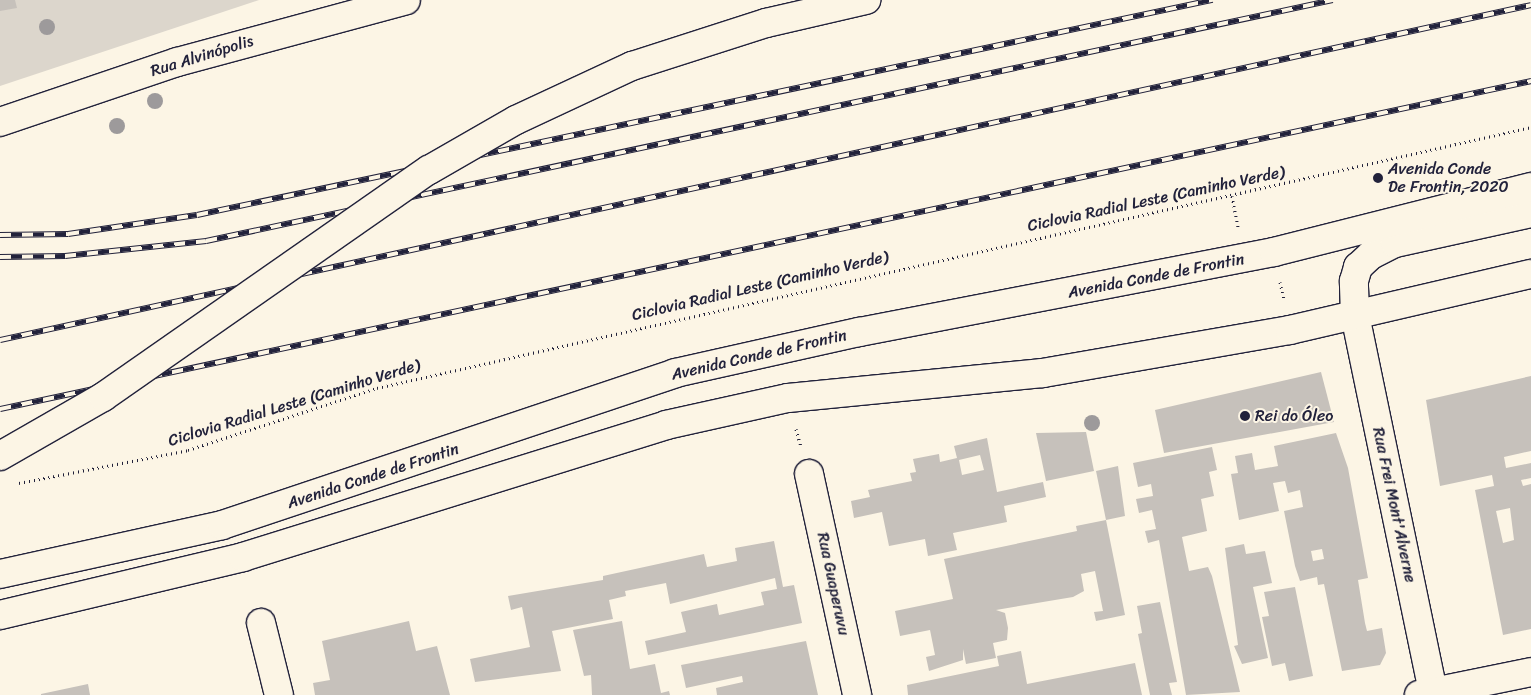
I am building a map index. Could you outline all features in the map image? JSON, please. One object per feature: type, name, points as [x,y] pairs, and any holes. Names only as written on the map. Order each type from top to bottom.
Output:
[{"type":"main road","name":"Rua Alvinópolis","points":[[0,122],[186,60],[406,0]]},
{"type":"main road","points":[[0,456],[103,397],[429,170],[516,120],[632,66],[766,23],[866,0]]},
{"type":"main road","name":"Avenida Conde de Frontin","points":[[0,574],[222,525],[675,373],[858,332],[1274,252],[1531,187]]},
{"type":"main road","name":"Rua Frei Mont'Alverne","points":[[1429,694],[1355,316],[1354,281],[1358,267],[1371,255],[1395,243],[1531,213]]},
{"type":"main road","points":[[0,615],[242,557],[666,426],[788,398],[1043,373],[1355,316],[1531,274]]},
{"type":"main road","name":"Rua Guaperuvu","points":[[809,474],[857,695]]},
{"type":"main road","points":[[260,623],[279,695]]},
{"type":"main road","points":[[1429,694],[1531,672]]},
{"type":"path","name":"Ciclovia Radial Leste (Caminho Verde)","points":[[8,485],[188,450],[377,388],[1531,127]]},
{"type":"path","points":[[788,398],[809,474]]},
{"type":"shaded area","points":[[0,0],[259,0],[0,86]]},
{"type":"building","points":[[0,0],[15,0],[17,8],[0,11]]},
{"type":"building","name":"Rei do Óleo","points":[[1321,372],[1334,422],[1164,453],[1155,410]]},
{"type":"building","points":[[1531,376],[1531,451],[1504,457],[1506,468],[1531,463],[1531,478],[1521,480],[1523,486],[1531,484],[1531,629],[1503,635],[1475,490],[1494,486],[1492,475],[1440,486],[1426,400]],"holes":[[[1510,508],[1514,540],[1503,543],[1496,511]]]},
{"type":"building","points":[[1086,432],[1094,471],[1046,481],[1036,433]]},
{"type":"building","points":[[1336,433],[1348,468],[1368,578],[1358,580],[1365,623],[1367,631],[1382,628],[1386,653],[1380,665],[1342,671],[1324,584],[1318,585],[1317,577],[1300,581],[1295,566],[1284,511],[1303,507],[1300,490],[1288,493],[1285,481],[1273,483],[1279,511],[1239,520],[1231,474],[1238,473],[1235,456],[1252,453],[1255,470],[1278,466],[1274,446]],"holes":[[[1322,549],[1324,559],[1313,561],[1311,551]]]},
{"type":"building","points":[[987,438],[997,492],[1043,482],[1046,497],[1004,506],[1007,522],[953,533],[957,550],[928,556],[925,539],[889,546],[882,512],[854,518],[851,501],[870,497],[868,490],[912,481],[910,473],[916,472],[913,459],[939,454],[940,462],[957,458],[954,446]],"holes":[[[980,455],[984,470],[962,475],[959,460]]]},
{"type":"building","points":[[1212,447],[1217,470],[1209,472],[1214,496],[1201,499],[1207,531],[1182,537],[1189,571],[1208,567],[1212,576],[1240,692],[1186,695],[1159,540],[1148,543],[1145,531],[1156,529],[1152,510],[1139,513],[1136,499],[1153,496],[1151,484],[1138,487],[1133,463]]},
{"type":"building","points":[[1118,466],[1125,516],[1106,520],[1096,471]]},
{"type":"building","points":[[1106,520],[1125,615],[1096,621],[1094,612],[1103,611],[1095,571],[1081,574],[1084,591],[1073,597],[996,610],[1005,613],[1008,628],[1007,640],[993,643],[996,658],[966,664],[963,649],[963,660],[929,671],[926,657],[935,655],[930,630],[900,636],[895,611],[953,599],[944,559],[1077,531],[1076,526]]},
{"type":"building","points":[[774,541],[783,587],[794,585],[802,623],[648,655],[645,641],[686,632],[681,612],[717,604],[719,615],[764,605],[761,592],[777,589],[775,578],[670,604],[666,583],[625,591],[626,596],[609,600],[613,619],[552,631],[561,671],[475,682],[470,659],[530,647],[522,607],[511,610],[508,596],[603,580],[603,576],[704,554],[707,567],[737,561],[735,548]]},
{"type":"building","points":[[1244,544],[1246,554],[1265,551],[1272,583],[1253,587],[1268,658],[1242,664],[1234,646],[1238,645],[1225,548]]},
{"type":"building","points":[[1295,587],[1313,676],[1289,681],[1285,663],[1272,666],[1262,617],[1269,616],[1264,592]]},
{"type":"building","points":[[1160,602],[1177,682],[1169,683],[1172,695],[1150,695],[1138,634],[1142,633],[1137,606]]},
{"type":"building","points":[[409,621],[416,651],[437,646],[450,695],[315,695],[313,683],[330,680],[322,641]]},
{"type":"building","points":[[622,621],[630,669],[655,664],[661,693],[669,691],[670,695],[592,695],[591,675],[584,676],[573,630]]},
{"type":"building","points":[[806,641],[818,695],[717,695],[716,688],[743,682],[742,676],[686,688],[681,665]]},
{"type":"building","points":[[1021,651],[1027,684],[1135,663],[1142,695],[908,695],[907,685],[999,666],[997,656]]},
{"type":"building","points":[[88,684],[90,695],[41,695],[41,694]]},
{"type":"railway","points":[[0,235],[68,234],[197,215],[1212,0]]},
{"type":"railway","points":[[0,257],[65,256],[206,241],[1333,0]]},
{"type":"railway","points":[[0,340],[1531,5]]},
{"type":"railway","points":[[0,409],[1531,81]]},
{"type":"place","name":"Avenida Conde De Frontin, 2020","points":[[1378,178]]},
{"type":"place","name":"Rei do Óleo","points":[[1245,416]]}]
